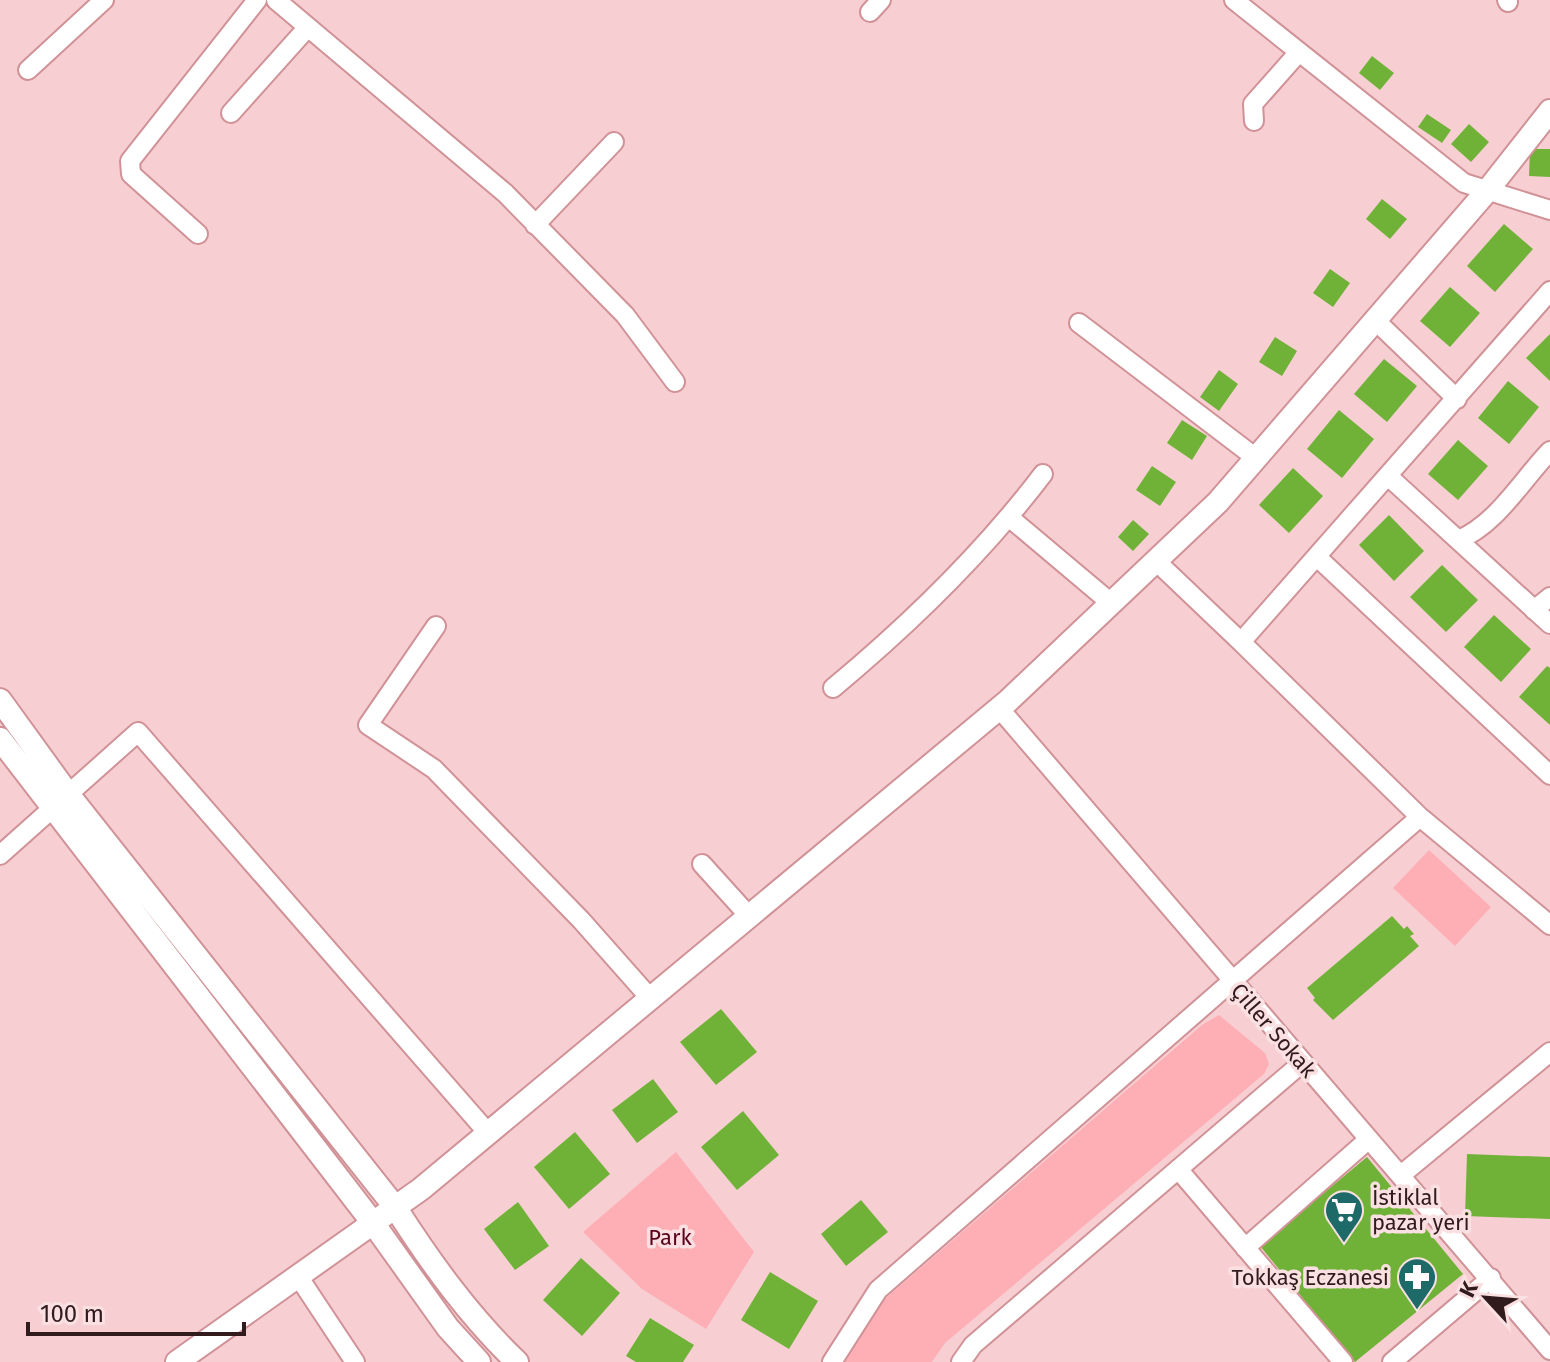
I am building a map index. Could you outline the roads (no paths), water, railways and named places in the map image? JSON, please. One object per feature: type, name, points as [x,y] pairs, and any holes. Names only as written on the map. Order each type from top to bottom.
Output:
[{"type":"street","points":[[28,70],[104,0]]},
{"type":"street","points":[[198,234],[131,174],[130,161],[257,0]]},
{"type":"street","points":[[276,0],[443,139],[535,225],[625,315],[675,382]]},
{"type":"street","points":[[1234,0],[1464,183],[1550,210]]},
{"type":"street","points":[[231,113],[308,27]]},
{"type":"street","points":[[1254,121],[1253,104],[1299,52]]},
{"type":"street","points":[[185,1360],[395,1207],[488,1133],[999,708],[1218,502],[1487,191],[1550,111]]},
{"type":"street","points":[[535,225],[614,142]]},
{"type":"street","points":[[1241,642],[1550,291]]},
{"type":"street","points":[[1375,320],[1457,399]]},
{"type":"street","points":[[1079,323],[1256,458]]},
{"type":"street","points":[[1458,540],[1472,534],[1489,519],[1550,451]]},
{"type":"street","points":[[833,688],[878,651],[1010,518],[1043,474]]},
{"type":"street","points":[[1388,476],[1550,624]]},
{"type":"street","points":[[1010,518],[1111,603]]},
{"type":"street","points":[[1317,557],[1550,775]]},
{"type":"street","points":[[1156,561],[1420,817],[1546,913]]},
{"type":"street","points":[[1534,610],[1550,597]]},
{"type":"street","points":[[436,626],[368,725],[434,769],[581,920],[650,998]]},
{"type":"street","points":[[0,700],[60,801],[448,1328],[479,1362]]},
{"type":"street","name":"Çiller Sokak","points":[[999,708],[1550,1350]]},
{"type":"street","points":[[0,855],[138,732],[488,1133]]},
{"type":"street","points":[[0,739],[60,801],[395,1207],[436,1269],[477,1322],[517,1362]]},
{"type":"street","points":[[832,1362],[878,1290],[1420,817]]},
{"type":"street","points":[[702,864],[749,916]]},
{"type":"street","points":[[1401,1175],[1550,1052]]},
{"type":"street","points":[[961,1362],[973,1345],[1302,1063]]},
{"type":"street","points":[[1245,1248],[1369,1139]]},
{"type":"street","points":[[1178,1169],[1343,1362]]},
{"type":"street","points":[[298,1276],[355,1362]]},
{"type":"street","points":[[1392,1362],[1491,1278]]},
{"type":"place","name":"İstiklal pazar yeri","points":[[1344,1244]]},
{"type":"place","name":"Tokkaş Eczanesi","points":[[1417,1311]]},
{"type":"park label","name":"Park","points":[[670,1237]]}]
